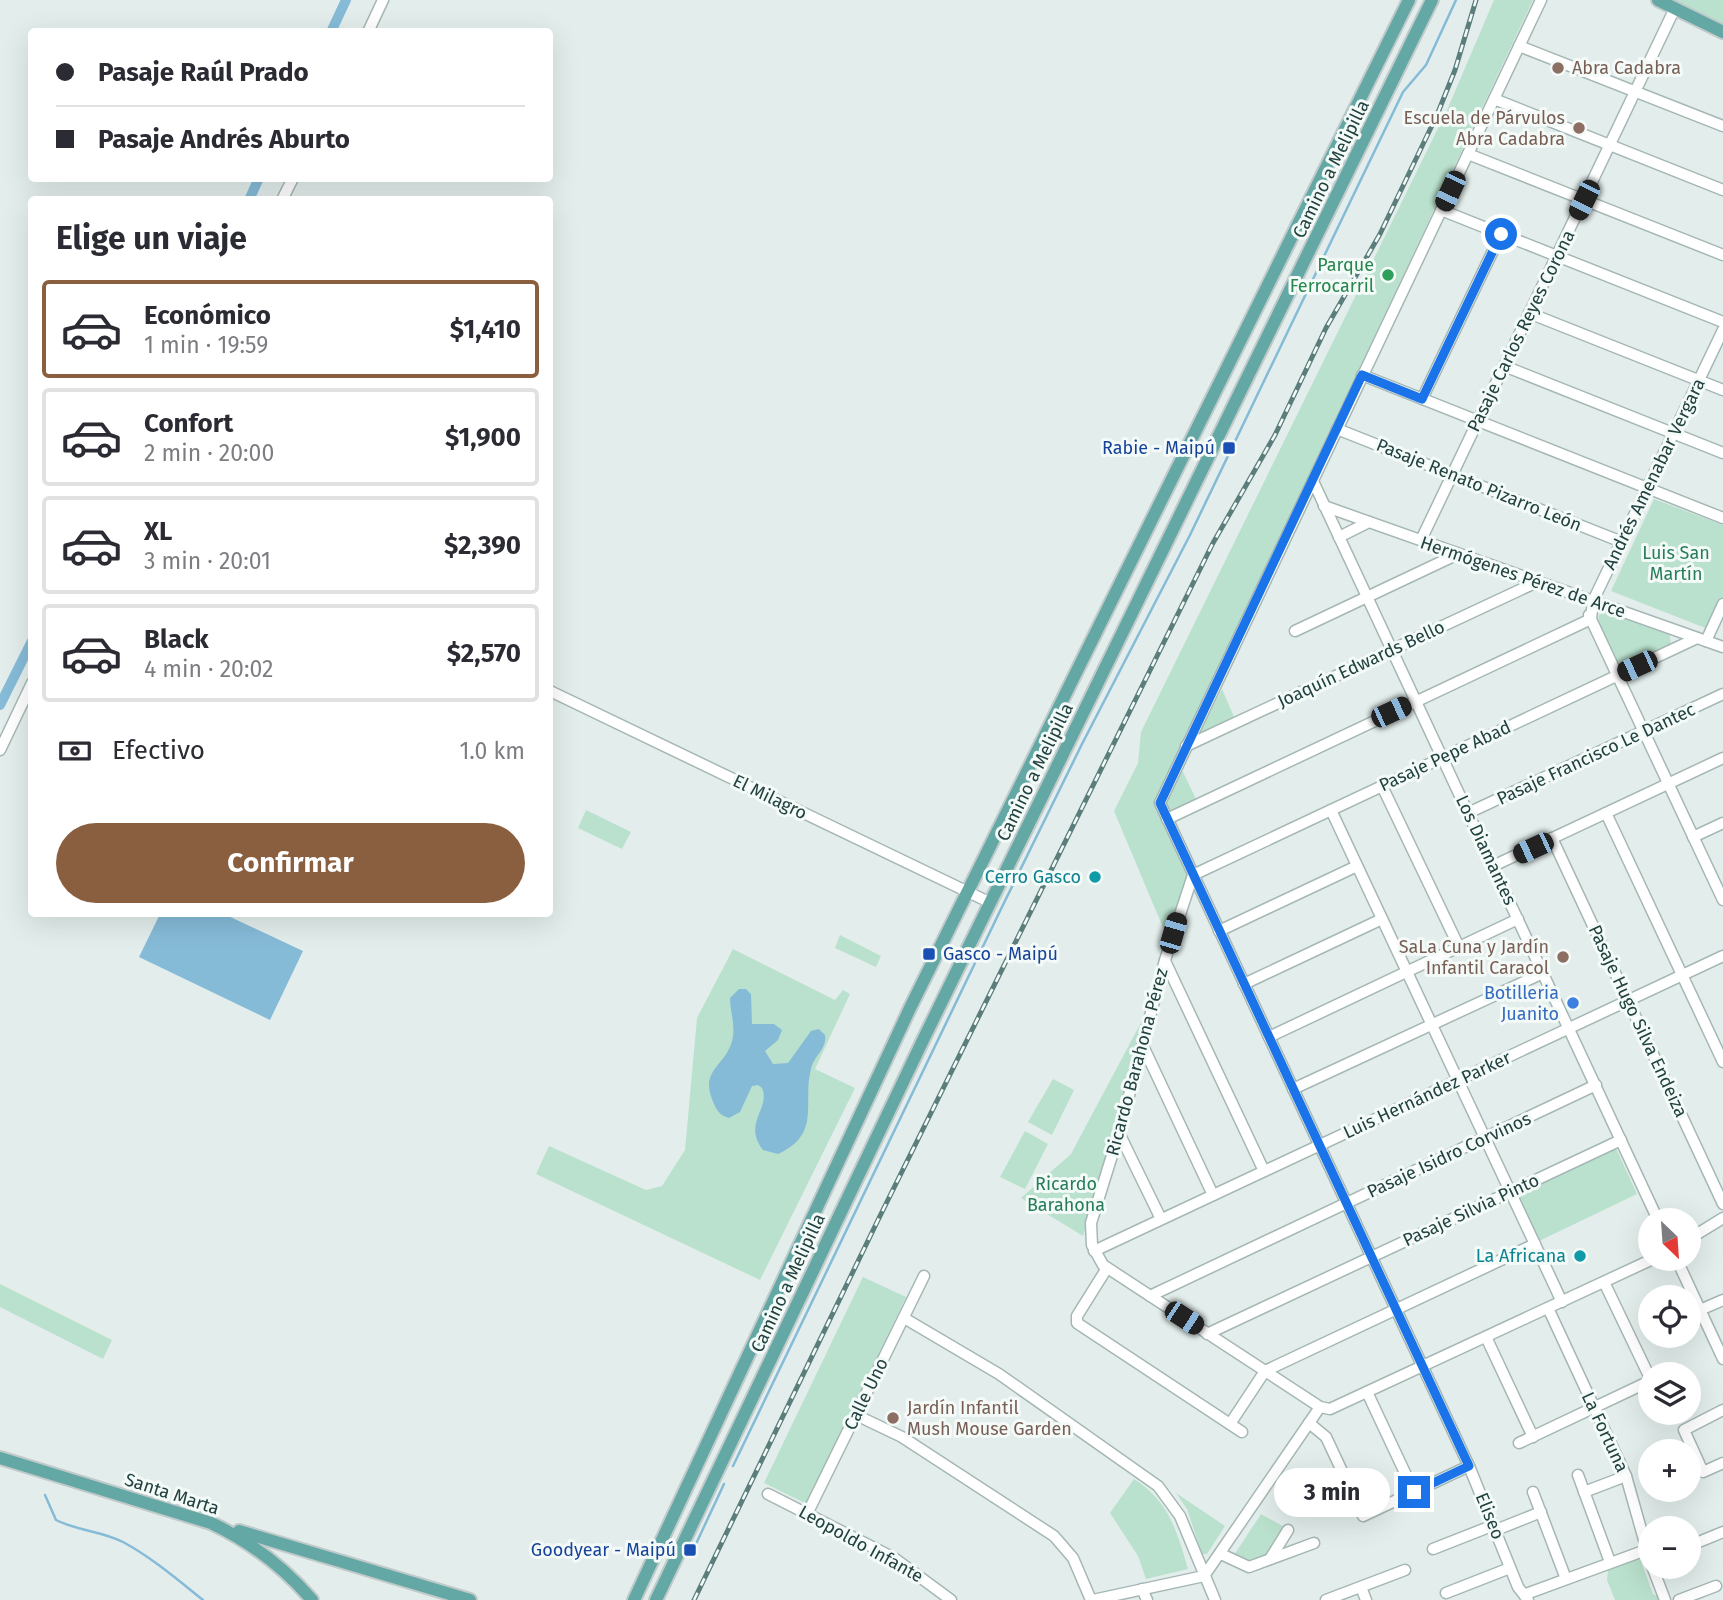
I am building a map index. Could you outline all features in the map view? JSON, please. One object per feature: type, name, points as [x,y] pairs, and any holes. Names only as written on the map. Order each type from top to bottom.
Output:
[{"type":"main road","name":"Camino a Melipilla","points":[[634,1600],[906,1019],[1409,0]]},
{"type":"main road","name":"Camino a Melipilla","points":[[656,1600],[1047,788],[1432,0]]},
{"type":"main road","points":[[1668,3],[1723,32]]},
{"type":"main road","points":[[1162,503],[1182,513]]},
{"type":"main road","points":[[1120,589],[1141,598]]},
{"type":"main road","points":[[1026,779],[1047,788]]},
{"type":"main road","name":"Santa Marta","points":[[0,1458],[211,1523],[267,1556],[312,1600]]},
{"type":"main road","points":[[211,1523],[470,1600]]},
{"type":"main road","points":[[663,1600],[669,1574]]},
{"type":"street","points":[[370,28],[383,0]]},
{"type":"street","name":"Eliseo","points":[[1527,1597],[1518,1587],[1469,1466],[1160,803],[1541,0]]},
{"type":"street","name":"Pasaje Carlos Reyes Corona","points":[[1421,540],[1636,91],[1668,3]]},
{"type":"street","points":[[1519,46],[1723,125]]},
{"type":"street","points":[[1494,99],[1723,190]]},
{"type":"street","points":[[1468,154],[1723,254]]},
{"type":"street","points":[[1441,210],[1723,322]]},
{"type":"street","points":[[1422,399],[1501,234]]},
{"type":"street","points":[[1529,313],[1723,390]]},
{"type":"street","name":"Andrés Amenabar Vergara","points":[[1591,619],[1593,601],[1723,330]]},
{"type":"street","points":[[1504,366],[1723,453]]},
{"type":"street","points":[[1362,375],[1723,518]]},
{"type":"street","name":"Pasaje Renato Pizarro León","points":[[1337,429],[1622,542]]},
{"type":"street","name":"Los Diamantes","points":[[1312,481],[1652,1208]]},
{"type":"street","name":"Hermógenes Pérez de Arce","points":[[1324,506],[1723,647]]},
{"type":"street","points":[[1339,537],[1370,522]]},
{"type":"street","points":[[1295,631],[1458,554]]},
{"type":"street","name":"Joaquín Edwards Bello","points":[[1186,746],[1537,582]]},
{"type":"street","points":[[1580,597],[1693,837],[1722,892]]},
{"type":"street","points":[[1701,639],[1723,604]]},
{"type":"street","points":[[1167,819],[1591,619]]},
{"type":"street","name":"Pasaje Pepe Abad","points":[[1193,874],[1617,675],[1701,639]]},
{"type":"street","points":[[0,750],[28,691]]},
{"type":"street","name":"El Milagro","points":[[553,692],[991,904]]},
{"type":"street","name":"Pasaje Francisco Le Dantec","points":[[1468,813],[1723,694]]},
{"type":"street","points":[[1493,866],[1723,758]]},
{"type":"street","points":[[1382,786],[1459,947]]},
{"type":"street","points":[[1331,810],[1562,1302]]},
{"type":"street","points":[[1606,813],[1723,1062]]},
{"type":"street","points":[[1693,837],[1723,823]]},
{"type":"street","name":"Pasaje Hugo Silva Endeiza","points":[[1552,838],[1723,1204]]},
{"type":"street","points":[[1219,931],[1357,866]]},
{"type":"street","name":"Ricardo Barahona Pérez","points":[[1094,1251],[1090,1240],[1091,1223],[1119,1133],[1165,960],[1193,874]]},
{"type":"street","points":[[1244,984],[1382,919]]},
{"type":"street","points":[[1269,1037],[1518,919]]},
{"type":"street","name":"Luis Hernández Parker","points":[[1094,1251],[1723,956]]},
{"type":"street","points":[[1165,960],[1264,1171]]},
{"type":"street","points":[[1293,1089],[1543,973]]},
{"type":"street","points":[[1142,1045],[1213,1195]]},
{"type":"street","name":"Pasaje Isidro Corvinos","points":[[1150,1296],[1596,1086]]},
{"type":"street","points":[[1119,1133],[1161,1219]]},
{"type":"street","name":"Pasaje Silvia Pinto","points":[[1207,1334],[1621,1140]]},
{"type":"street","points":[[1701,1231],[1723,1217]]},
{"type":"street","points":[[1230,1424],[1265,1371],[1535,1244]]},
{"type":"street","points":[[1094,1251],[1107,1268],[1320,1408],[1333,1409],[1638,1266]]},
{"type":"street","points":[[1107,1268],[1077,1316],[1077,1324],[1242,1432]]},
{"type":"street","name":"Calle Uno","points":[[808,1512],[924,1276]]},
{"type":"street","points":[[1604,1282],[1642,1362]]},
{"type":"street","points":[[1701,1310],[1723,1300]]},
{"type":"street","name":"La Fortuna","points":[[1548,1308],[1626,1476],[1638,1518]]},
{"type":"street","points":[[1701,1312],[1723,1359]]},
{"type":"street","points":[[904,1318],[999,1374],[1158,1486],[1180,1516],[1215,1600]]},
{"type":"street","points":[[1486,1337],[1533,1437]]},
{"type":"street","points":[[1519,1443],[1638,1386]]},
{"type":"street","points":[[1367,1392],[1414,1492]]},
{"type":"street","points":[[856,1415],[902,1437],[1054,1536],[1073,1558],[1092,1600],[1204,1576],[1320,1408]]},
{"type":"street","points":[[1723,1410],[1684,1430],[1703,1472],[1723,1463]]},
{"type":"street","points":[[1310,1423],[1326,1437],[1363,1516],[1469,1466]]},
{"type":"street","points":[[1578,1475],[1610,1562]]},
{"type":"street","points":[[1584,1492],[1626,1476]]},
{"type":"street","points":[[1327,1500],[1351,1489]]},
{"type":"street","points":[[1534,1492],[1566,1579]]},
{"type":"street","name":"Leopoldo Infante","points":[[768,1494],[894,1558],[951,1600]]},
{"type":"street","points":[[1433,1549],[1541,1512]]},
{"type":"street","points":[[1270,1559],[1288,1530]]},
{"type":"street","points":[[1701,1541],[1723,1532]]},
{"type":"street","points":[[1221,1554],[1249,1567],[1314,1543]]},
{"type":"street","points":[[1527,1597],[1610,1562],[1638,1558]]},
{"type":"street","points":[[1446,1593],[1510,1568]]},
{"type":"street","points":[[1326,1600],[1342,1597],[1405,1570]]},
{"type":"street","points":[[1657,1579],[1665,1600]]},
{"type":"street","points":[[1679,1600],[1716,1586]]},
{"type":"street","points":[[1361,1587],[1366,1600]]},
{"type":"street","points":[[1142,1589],[1147,1600]]},
{"type":"green space","points":[[1494,0],[1533,0],[1157,797],[1188,871],[1167,937],[1114,811],[1138,763],[1141,732],[1447,110]]},
{"type":"green space","points":[[1671,0],[1723,0],[1723,25]]},
{"type":"green space","name":"Luis San Martín","points":[[1654,499],[1723,525],[1723,597],[1708,629],[1611,591]]},
{"type":"green space","points":[[1609,609],[1669,631],[1671,644],[1620,667],[1598,621],[1599,615]]},
{"type":"green space","points":[[1222,689],[1235,719],[1198,736]]},
{"type":"green space","points":[[1182,770],[1197,801],[1171,813],[1166,802]]},
{"type":"green space","points":[[586,810],[631,832],[622,849],[578,828]]},
{"type":"green space","points":[[840,935],[881,956],[876,967],[835,948]]},
{"type":"green space","points":[[733,949],[835,1000],[843,990],[850,994],[815,1069],[855,1088],[760,1280],[536,1174],[549,1146],[646,1190],[662,1186],[685,1150],[697,1018]]},
{"type":"green space","name":"Ricardo Barahona","points":[[1144,1017],[1083,1236],[1021,1198],[1071,1154]]},
{"type":"green space","points":[[1053,1079],[1074,1090],[1052,1135],[1028,1122]]},
{"type":"green space","points":[[1025,1131],[1048,1144],[1025,1189],[1000,1177]]},
{"type":"green space","points":[[1615,1146],[1637,1194],[1537,1242],[1514,1193]]},
{"type":"green space","points":[[863,1277],[906,1297],[807,1504],[764,1483]]},
{"type":"green space","points":[[0,1284],[112,1340],[103,1359],[0,1307]]},
{"type":"green space","points":[[1134,1479],[1164,1507],[1188,1569],[1146,1579],[1138,1556],[1110,1513]]},
{"type":"green space","points":[[1176,1493],[1225,1526],[1207,1554],[1202,1554],[1187,1509]]},
{"type":"green space","points":[[1261,1514],[1286,1528],[1269,1557],[1250,1563],[1234,1555]]},
{"type":"green space","points":[[1638,1558],[1638,1579],[1648,1579],[1653,1594],[1665,1600],[1615,1600],[1607,1580],[1608,1570]]},
{"type":"water","points":[[159,917],[230,917],[303,951],[270,1020],[139,957]]},
{"type":"water","points":[[739,989],[746,989],[751,994],[752,1024],[774,1024],[782,1030],[778,1040],[765,1051],[773,1064],[788,1063],[811,1031],[819,1029],[825,1035],[824,1045],[811,1069],[805,1127],[792,1146],[778,1154],[763,1150],[755,1132],[763,1103],[762,1088],[758,1085],[752,1086],[740,1112],[729,1118],[718,1111],[710,1093],[711,1076],[732,1041],[730,998]]},
{"type":"waterway","points":[[333,28],[346,0]]},
{"type":"waterway","points":[[733,1466],[1001,909],[1082,744],[1190,535],[1403,92],[1426,65],[1456,0]]},
{"type":"waterway","points":[[251,196],[257,182]]},
{"type":"waterway","points":[[0,705],[28,649]]},
{"type":"waterway","points":[[695,1546],[724,1484]]},
{"type":"waterway","points":[[45,1495],[56,1520],[123,1542],[203,1600]]},
{"type":"railway","points":[[694,1600],[879,1218],[1213,543],[1275,435],[1326,328],[1380,234],[1437,115],[1455,70],[1476,0]]},
{"type":"place","name":"Abra Cadabra","points":[[1558,68]]},
{"type":"place","name":"Escuela de Párvulos Abra Cadabra","points":[[1579,128]]},
{"type":"place","name":"Parque Ferrocarril","points":[[1388,275]]},
{"type":"place","name":"Rabie - Maipú","points":[[1229,448]]},
{"type":"place","name":"Cerro Gasco","points":[[1095,877]]},
{"type":"place","name":"Gasco - Maipú","points":[[929,954]]},
{"type":"place","name":"SaLa Cuna y Jardín Infantil Caracol","points":[[1563,957]]},
{"type":"place","name":"Botilleria Juanito","points":[[1573,1003]]},
{"type":"place","name":"La Africana","points":[[1580,1256]]},
{"type":"place","name":"Jardín Infantil Mush Mouse Garden","points":[[893,1418]]},
{"type":"place","name":"Goodyear - Maipú","points":[[690,1550]]},
{"type":"route","points":[[1414,1492],[1469,1466],[1160,803],[1362,375],[1422,399],[1501,234]]}]
